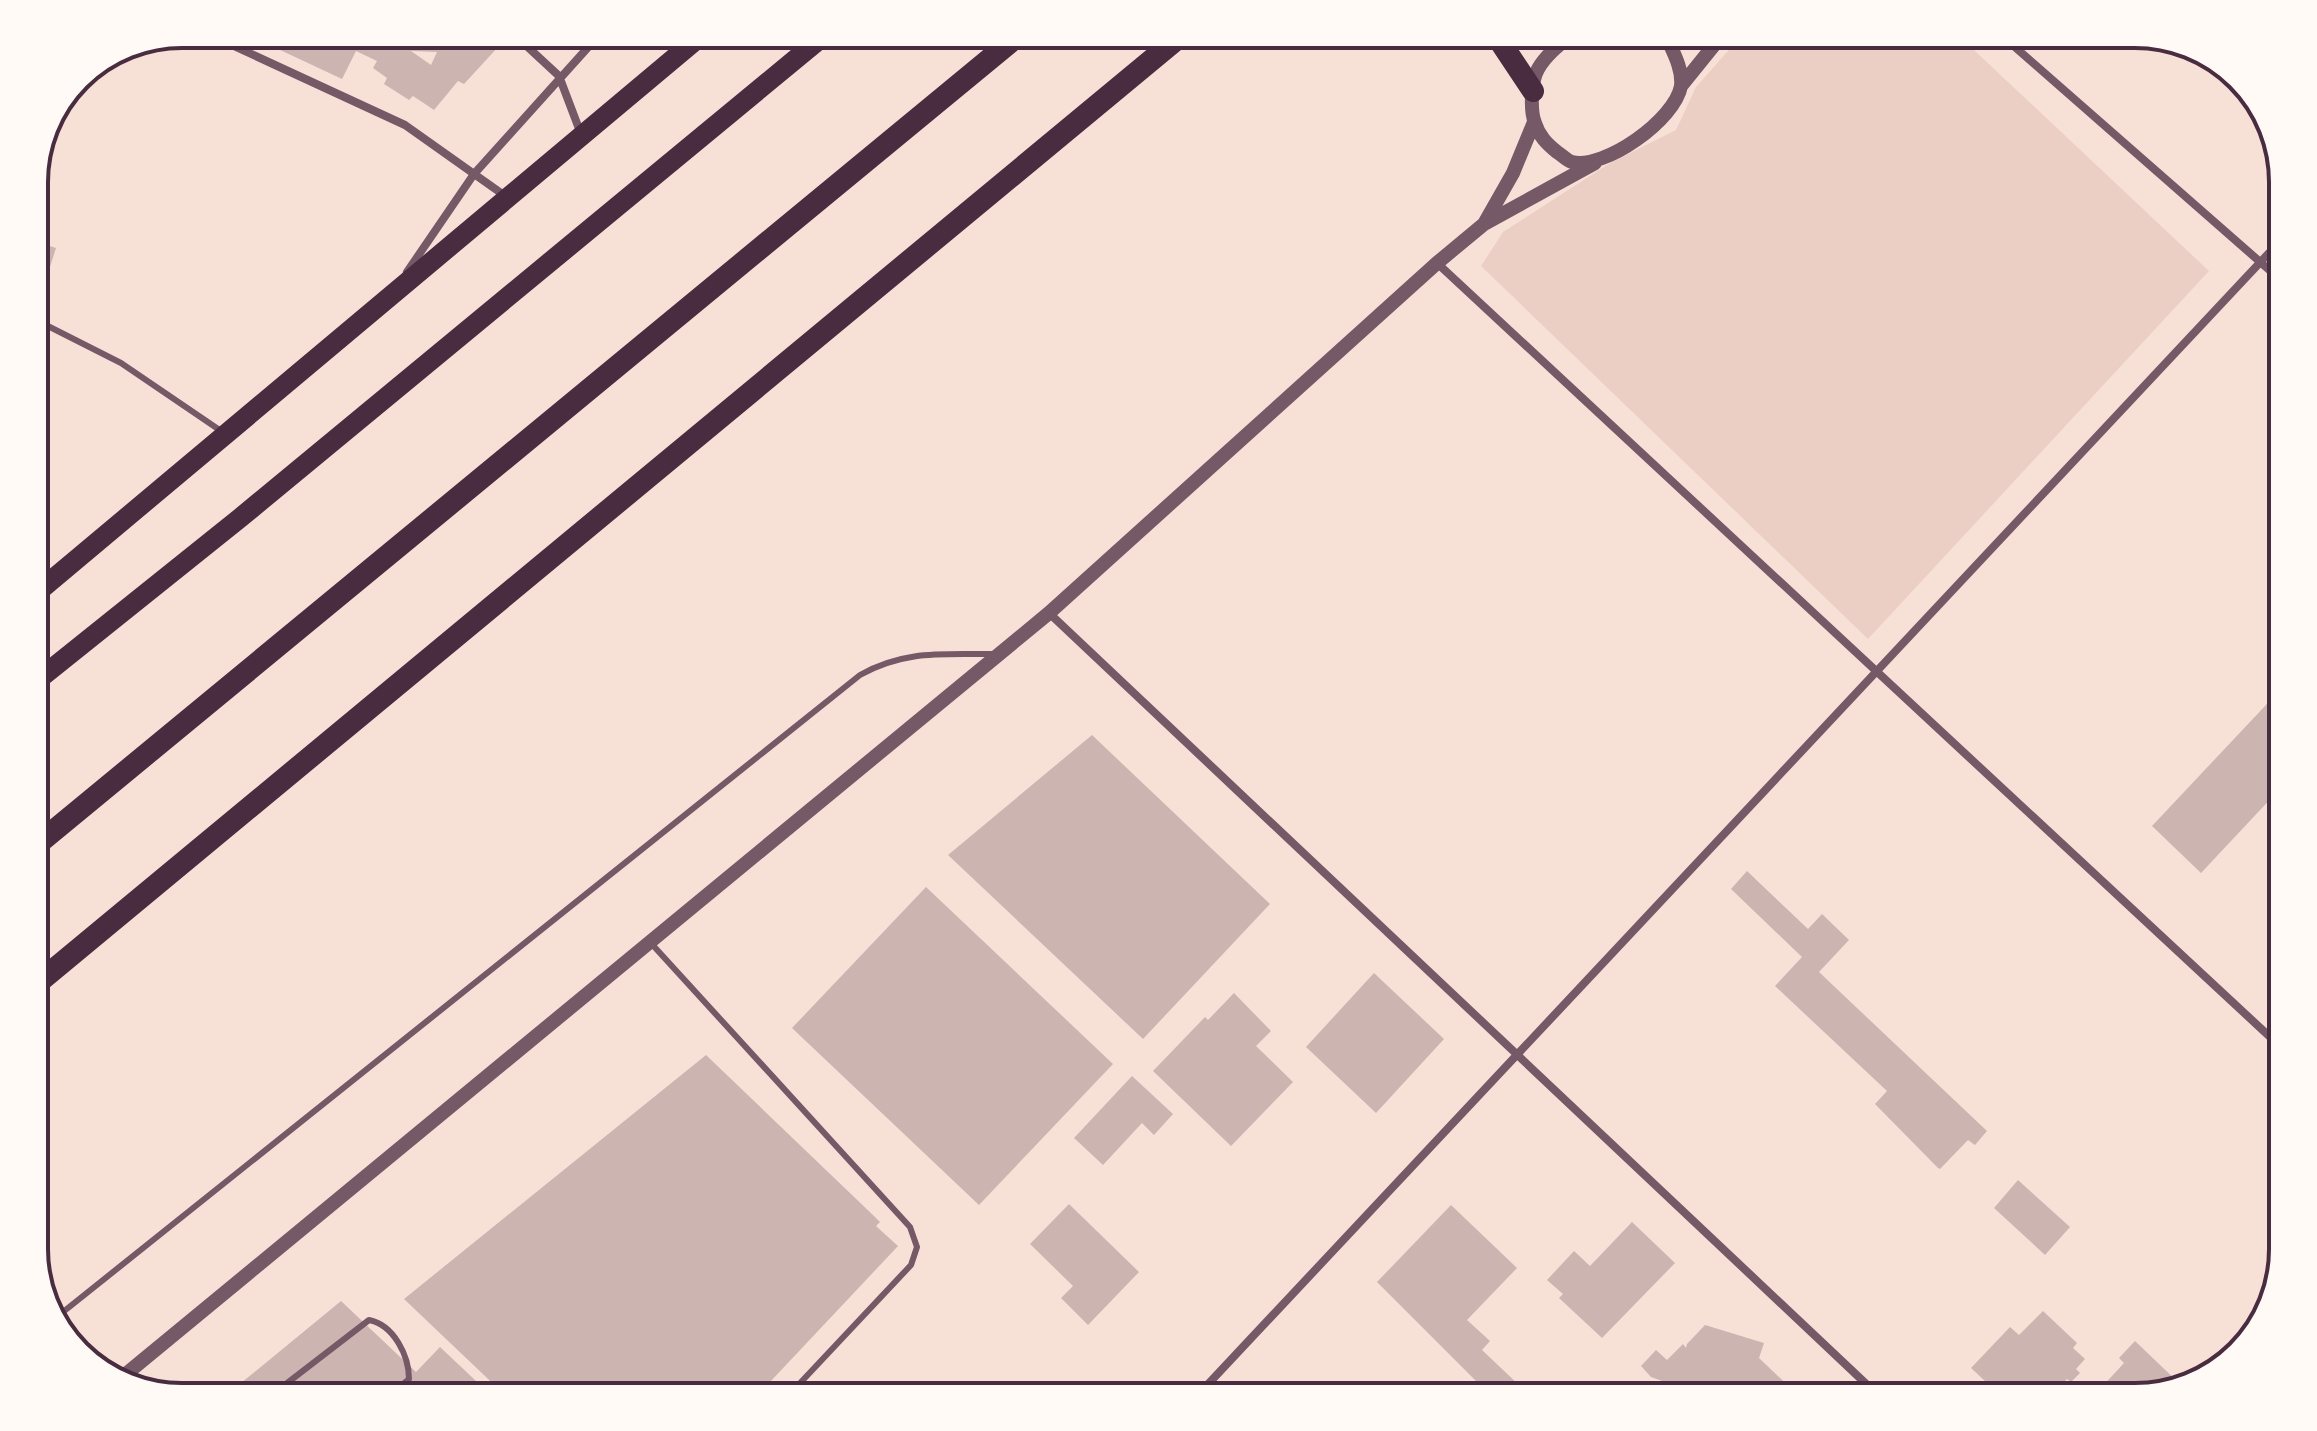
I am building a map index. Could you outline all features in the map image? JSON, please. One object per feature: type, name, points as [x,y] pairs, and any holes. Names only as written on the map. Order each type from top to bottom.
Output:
[{"type":"highway","points":[[48,835],[1003,48]]},
{"type":"highway","points":[[48,974],[1166,48]]},
{"type":"highway","points":[[1164,50],[1168,48]]},
{"type":"highway","points":[[1504,48],[1533,91]]},
{"type":"main road","points":[[48,583],[687,48]]},
{"type":"main road","points":[[48,672],[252,508],[809,48]]},
{"type":"street","points":[[238,48],[405,125],[509,199]]},
{"type":"street","points":[[529,48],[559,76],[582,137]]},
{"type":"street","points":[[388,300],[474,174],[586,48]]},
{"type":"street","points":[[1484,224],[1513,173],[1534,122],[1533,91],[1537,71],[1556,48]]},
{"type":"street","points":[[1672,48],[1679,64],[1681,86]]},
{"type":"street","points":[[128,1372],[1049,613],[1484,224],[1646,134],[1672,105],[1681,86],[1712,48]]},
{"type":"street","points":[[2016,48],[2269,269]]},
{"type":"street","points":[[1534,122],[1545,142],[1570,162],[1595,163]]},
{"type":"street","points":[[1209,1383],[2269,253]]},
{"type":"street","points":[[1437,263],[2269,1036]]},
{"type":"street","points":[[1049,613],[1865,1383]]},
{"type":"lane","points":[[48,326],[121,363],[227,435]]},
{"type":"lane","points":[[63,1312],[860,675],[905,656],[999,654]]},
{"type":"lane","points":[[649,941],[910,1227],[917,1247],[911,1265],[800,1383]]},
{"type":"lane","points":[[287,1383],[369,1320],[378,1322],[393,1336],[409,1361],[409,1379],[404,1383]]},
{"type":"shaded area","points":[[1731,48],[1972,48],[2209,271],[1868,639],[1481,266],[1503,232],[1610,163],[1676,130],[1696,87]]},
{"type":"building","points":[[278,48],[497,48],[464,84],[458,81],[434,110],[413,96],[409,100],[384,84],[387,78],[373,68],[377,61],[356,51],[342,79]],"holes":[[[411,51],[437,52],[431,65]]]},
{"type":"building","points":[[48,245],[56,248],[48,273]]},
{"type":"building","points":[[2269,702],[2269,801],[2201,873],[2152,826]]},
{"type":"building","points":[[1092,735],[1270,904],[1143,1039],[948,855]]},
{"type":"building","points":[[1747,871],[1808,929],[1822,914],[1849,940],[1819,972],[1987,1131],[1975,1145],[1968,1140],[1938,1168],[1875,1104],[1887,1091],[1775,986],[1802,957],[1731,889]]},
{"type":"building","points":[[926,887],[1113,1064],[979,1205],[792,1028]]},
{"type":"building","points":[[1374,973],[1444,1039],[1376,1113],[1306,1047]]},
{"type":"building","points":[[1234,993],[1271,1031],[1256,1046],[1293,1082],[1231,1146],[1153,1071],[1205,1017],[1208,1020]]},
{"type":"building","points":[[706,1055],[875,1217],[880,1222],[876,1226],[898,1246],[769,1383],[492,1383],[404,1299]]},
{"type":"building","points":[[1132,1076],[1173,1114],[1154,1135],[1142,1123],[1103,1165],[1074,1138]]},
{"type":"building","points":[[2018,1180],[2070,1227],[2045,1255],[1994,1208]]},
{"type":"building","points":[[1069,1204],[1139,1272],[1088,1325],[1061,1298],[1073,1286],[1030,1244]]},
{"type":"building","points":[[1451,1205],[1517,1268],[1467,1320],[1490,1341],[1482,1350],[1517,1383],[1478,1383],[1377,1282]]},
{"type":"building","points":[[1632,1222],[1675,1263],[1602,1338],[1559,1298],[1563,1294],[1547,1280],[1574,1251],[1590,1266]]},
{"type":"building","points":[[341,1301],[416,1372],[440,1347],[478,1383],[241,1383]]},
{"type":"building","points":[[2043,1311],[2077,1343],[2073,1348],[2085,1359],[2076,1369],[2080,1373],[2071,1382],[2067,1379],[2063,1383],[1987,1383],[1971,1368],[2010,1327],[2019,1335]]},
{"type":"building","points":[[1705,1325],[1764,1343],[1759,1358],[1785,1383],[1668,1383],[1651,1377],[1641,1366],[1656,1350],[1667,1360],[1683,1344],[1686,1348]]},
{"type":"building","points":[[2135,1341],[2173,1377],[2153,1382],[2106,1383],[2124,1363],[2119,1358]]}]
